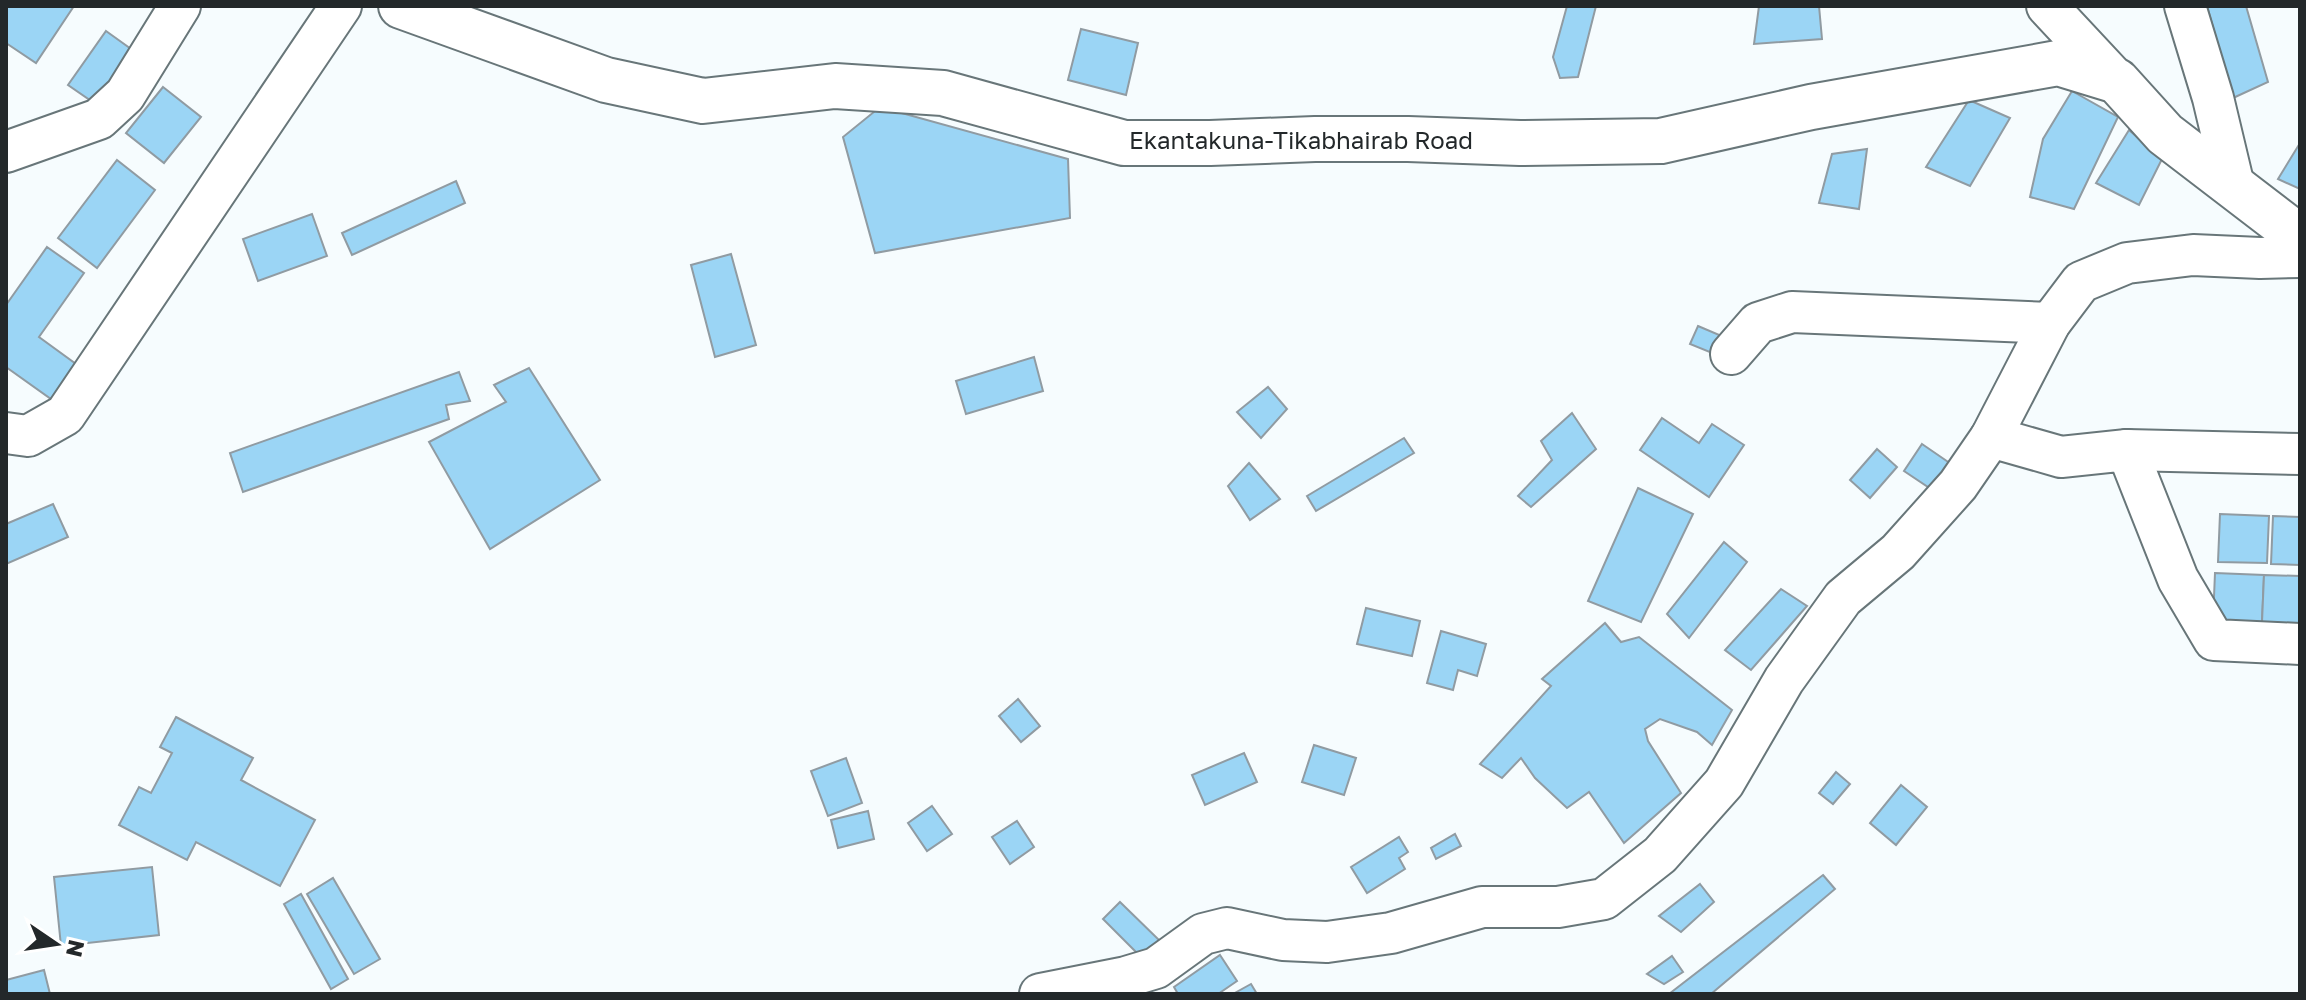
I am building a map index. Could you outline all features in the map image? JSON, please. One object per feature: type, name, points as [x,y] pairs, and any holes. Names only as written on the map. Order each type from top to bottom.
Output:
[{"type":"main road","name":"Ekantakuna-Tikabhairab Road","points":[[401,6],[606,80],[703,101],[835,86],[943,93],[1124,143],[1315,139],[1520,143],[1661,141],[1811,107],[2058,63],[2117,81]]},
{"type":"main road","points":[[2117,81],[2165,134],[2289,229],[2300,233]]},
{"type":"street","points":[[6,152],[99,119],[125,95],[180,6]]},
{"type":"street","points":[[6,433],[28,436],[65,415],[341,6]]},
{"type":"street","points":[[2047,6],[2117,81]]},
{"type":"street","points":[[2185,6],[2213,98],[2234,186]]},
{"type":"street","points":[[1040,994],[1156,968],[1203,934],[1227,928],[1283,940],[1327,942],[1391,933],[1482,907],[1558,907],[1604,899],[1660,855],[1724,783],[1784,680],[1843,598],[1898,552],[1958,485],[1991,437],[2050,323],[2081,282],[2127,263],[2193,255],[2300,257]]},
{"type":"street","points":[[1731,354],[1758,323],[1792,312],[2050,323]]},
{"type":"street","points":[[1991,437],[2061,457],[2127,450],[2300,454]]},
{"type":"street","points":[[2127,450],[2178,579],[2214,640],[2300,644]]},
{"type":"building","points":[[6,6],[74,6],[36,63],[6,43]]},
{"type":"building","points":[[1567,6],[1596,6],[1578,77],[1560,78],[1553,57]]},
{"type":"building","points":[[1759,6],[1819,6],[1822,39],[1754,44]]},
{"type":"building","points":[[2207,6],[2246,6],[2268,82],[2233,98]]},
{"type":"building","points":[[1081,29],[1138,43],[1126,95],[1068,80]]},
{"type":"building","points":[[106,31],[138,54],[100,107],[68,85]]},
{"type":"building","points":[[163,87],[201,117],[164,163],[126,133]]},
{"type":"building","points":[[2072,91],[2118,117],[2074,209],[2030,197],[2043,139]]},
{"type":"building","points":[[1969,100],[2010,118],[1970,186],[1926,167]]},
{"type":"building","points":[[880,107],[1068,159],[1070,218],[875,253],[843,137]]},
{"type":"building","points":[[2129,130],[2162,159],[2139,205],[2096,183]]},
{"type":"building","points":[[2300,143],[2300,189],[2278,179]]},
{"type":"building","points":[[1867,149],[1859,209],[1819,203],[1832,154]]},
{"type":"building","points":[[117,160],[155,190],[97,268],[58,238]]},
{"type":"building","points":[[456,181],[465,203],[352,255],[342,233]]},
{"type":"building","points":[[312,214],[327,256],[258,281],[243,239]]},
{"type":"building","points":[[47,247],[84,273],[39,337],[76,364],[51,399],[6,367],[6,305]]},
{"type":"building","points":[[731,254],[756,345],[715,357],[691,265]]},
{"type":"building","points":[[1698,326],[1724,337],[1717,355],[1690,344]]},
{"type":"building","points":[[1034,357],[1043,391],[966,414],[956,381]]},
{"type":"building","points":[[529,368],[600,480],[490,549],[429,442],[506,402],[494,385]]},
{"type":"building","points":[[459,372],[470,401],[446,405],[449,419],[243,492],[230,453]]},
{"type":"building","points":[[1268,387],[1287,409],[1261,438],[1237,412]]},
{"type":"building","points":[[1572,413],[1596,449],[1531,507],[1518,496],[1552,460],[1541,441]]},
{"type":"building","points":[[1662,418],[1699,443],[1712,424],[1744,445],[1709,497],[1640,450]]},
{"type":"building","points":[[1404,438],[1414,453],[1316,511],[1307,496]]},
{"type":"building","points":[[1922,444],[1954,466],[1937,493],[1904,471]]},
{"type":"building","points":[[1877,449],[1897,467],[1870,498],[1850,480]]},
{"type":"building","points":[[1249,463],[1280,499],[1250,520],[1228,486]]},
{"type":"building","points":[[1638,488],[1693,514],[1641,622],[1588,601]]},
{"type":"building","points":[[53,504],[68,537],[6,564],[6,524]]},
{"type":"building","points":[[2220,514],[2269,516],[2267,563],[2218,562]]},
{"type":"building","points":[[2273,516],[2300,517],[2300,565],[2271,564]]},
{"type":"building","points":[[1724,542],[1747,562],[1689,638],[1667,614]]},
{"type":"building","points":[[2215,573],[2264,575],[2262,622],[2213,621]]},
{"type":"building","points":[[2264,575],[2300,576],[2300,624],[2262,622]]},
{"type":"building","points":[[1781,589],[1807,606],[1751,670],[1725,650]]},
{"type":"building","points":[[1366,608],[1420,621],[1412,656],[1357,644]]},
{"type":"building","points":[[1605,623],[1621,642],[1639,637],[1732,710],[1712,745],[1697,732],[1660,719],[1645,729],[1648,741],[1681,793],[1624,843],[1589,792],[1567,808],[1535,778],[1521,758],[1502,778],[1480,764],[1551,686],[1542,679]]},
{"type":"building","points":[[1441,631],[1486,644],[1477,676],[1458,670],[1453,690],[1427,683]]},
{"type":"building","points":[[1018,699],[1040,726],[1021,742],[999,716]]},
{"type":"building","points":[[176,717],[253,758],[241,780],[315,820],[280,886],[196,842],[187,860],[119,825],[139,787],[151,793],[172,753],[160,747]]},
{"type":"building","points":[[1314,745],[1356,758],[1344,795],[1302,782]]},
{"type":"building","points":[[1244,753],[1257,782],[1205,805],[1192,775]]},
{"type":"building","points":[[846,758],[862,803],[828,816],[811,771]]},
{"type":"building","points":[[1836,772],[1850,784],[1833,804],[1819,793]]},
{"type":"building","points":[[1901,785],[1927,807],[1896,845],[1870,823]]},
{"type":"building","points":[[932,806],[952,834],[927,851],[908,823]]},
{"type":"building","points":[[868,811],[874,839],[838,848],[831,820]]},
{"type":"building","points":[[1017,821],[1034,847],[1010,864],[992,837]]},
{"type":"building","points":[[1455,834],[1461,846],[1436,859],[1431,848]]},
{"type":"building","points":[[1399,837],[1408,852],[1399,858],[1405,869],[1367,893],[1351,867]]},
{"type":"building","points":[[152,867],[159,935],[61,946],[54,877]]},
{"type":"building","points":[[1823,875],[1835,889],[1711,994],[1669,994]]},
{"type":"building","points":[[333,878],[380,959],[354,974],[307,894]]},
{"type":"building","points":[[1700,884],[1714,902],[1681,932],[1659,916]]},
{"type":"building","points":[[301,894],[348,979],[331,989],[284,904]]},
{"type":"building","points":[[1120,902],[1159,940],[1142,958],[1103,919]]},
{"type":"building","points":[[1220,955],[1237,981],[1218,994],[1178,994],[1174,987]]},
{"type":"building","points":[[1672,956],[1683,972],[1664,984],[1647,974]]},
{"type":"building","points":[[44,970],[50,994],[6,994],[6,980]]},
{"type":"building","points":[[1251,984],[1257,994],[1233,994]]}]
